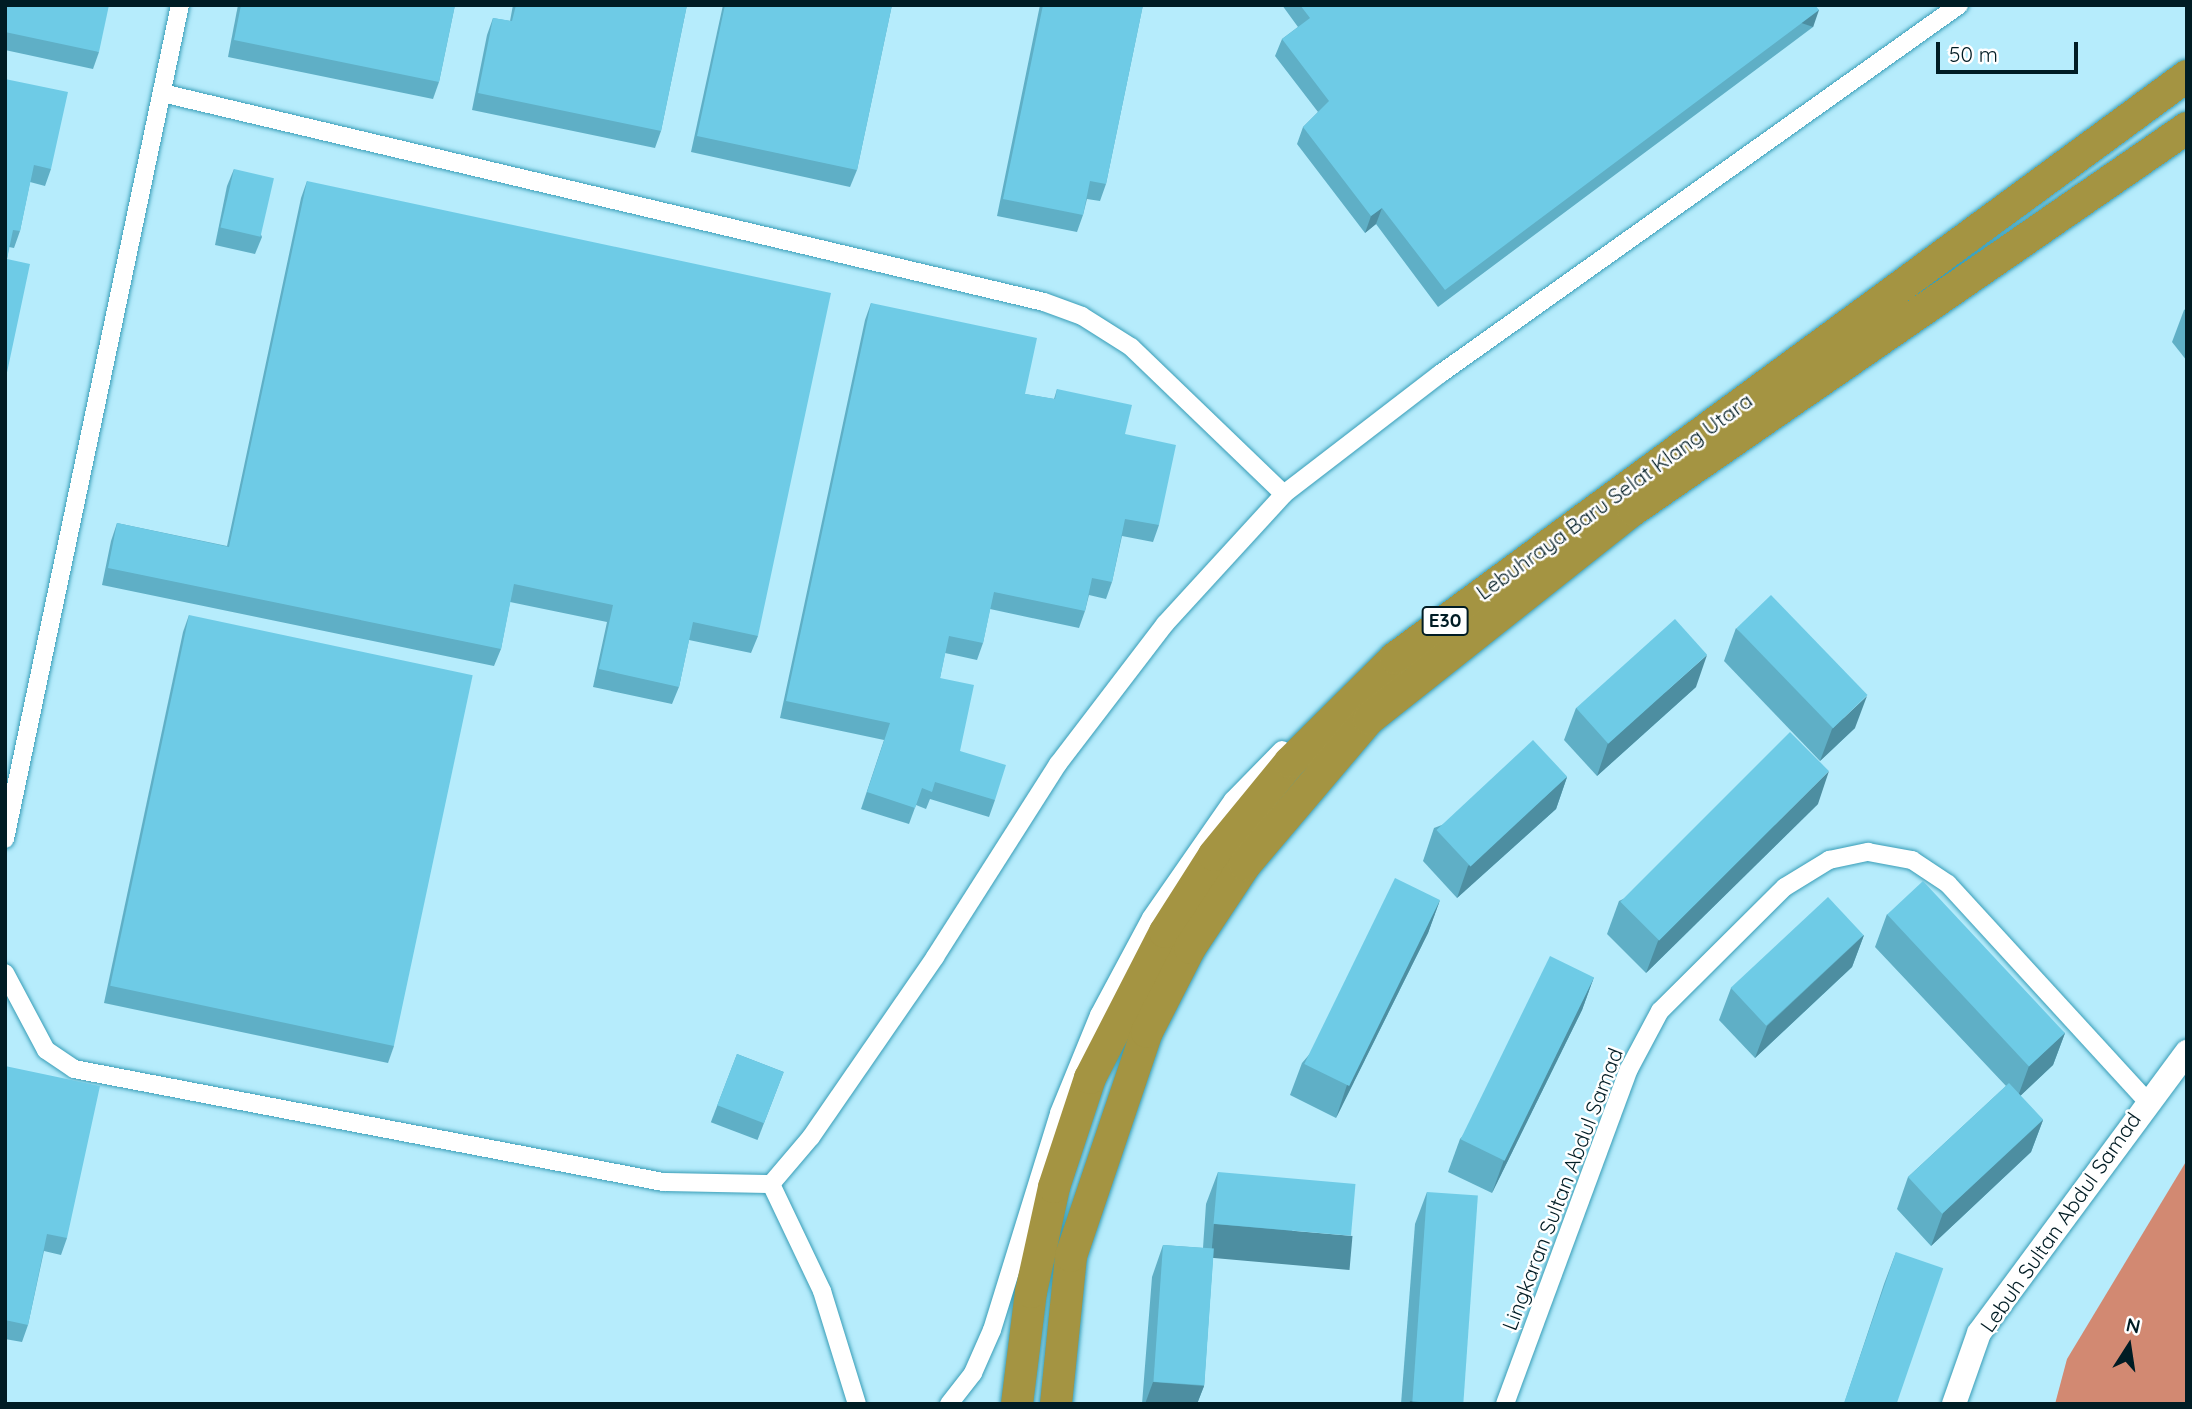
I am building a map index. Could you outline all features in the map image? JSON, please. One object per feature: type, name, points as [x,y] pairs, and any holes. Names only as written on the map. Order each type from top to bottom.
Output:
[{"type":"highway","name":"Lebuhraya Baru Selat Klang Utara","points":[[1017,1404],[1031,1292],[1054,1187],[1090,1078],[1166,932],[1214,855],[1290,762],[1395,658],[2187,76]]},
{"type":"highway","name":"Lebuhraya Baru Selat Klang Utara","points":[[1056,1404],[1071,1256],[1147,1032],[1190,948],[1245,865],[1369,719],[1633,510],[2187,128]]},
{"type":"street","points":[[5,839],[180,5]]},
{"type":"street","points":[[771,1184],[811,1137],[935,957],[1058,764],[1165,624],[1284,494],[1440,374],[1959,5]]},
{"type":"street","points":[[162,93],[1044,302],[1082,316],[1131,347],[1284,494]]},
{"type":"street","points":[[949,1404],[973,1373],[992,1330],[1059,1113],[1099,1015],[1151,918],[1233,800],[1298,733],[1395,658]]},
{"type":"street","name":"Lingkaran Sultan Abdul Samad","points":[[1505,1404],[1629,1069],[1660,1011],[1785,887],[1829,860],[1868,852],[1912,860],[1948,884],[2146,1100]]},
{"type":"street","points":[[5,974],[46,1050],[74,1069],[663,1182],[771,1184]]},
{"type":"street","name":"Lebuh Sultan Abdul Samad","points":[[1954,1404],[1979,1333],[2146,1100],[2187,1052]]},
{"type":"street","points":[[771,1184],[822,1291],[857,1404]]},
{"type":"shaded area","points":[[2187,1160],[2187,1404],[2055,1404],[2067,1359]]},
{"type":"building","points":[[5,5],[109,5],[99,52],[5,32]]},
{"type":"building","points":[[241,5],[455,5],[439,82],[234,40]]},
{"type":"building","points":[[516,5],[687,5],[661,131],[478,93],[493,18],[512,21]]},
{"type":"building","points":[[725,5],[892,5],[857,170],[697,136]]},
{"type":"building","points":[[1043,5],[1143,5],[1106,184],[1090,181],[1083,215],[1003,199]]},
{"type":"building","points":[[1300,5],[1815,5],[1819,10],[1445,290],[1382,208],[1371,216],[1303,127],[1329,101],[1282,39],[1310,18]]},
{"type":"building","points":[[5,79],[68,92],[51,169],[34,165],[20,231],[13,230],[7,259],[30,264],[5,382]]},
{"type":"building","points":[[234,169],[274,178],[260,237],[221,227]]},
{"type":"building","points":[[307,181],[831,293],[758,636],[693,622],[679,687],[599,669],[613,605],[514,584],[501,649],[108,568],[117,523],[229,547]]},
{"type":"building","points":[[871,303],[1037,338],[1025,394],[1055,399],[1057,389],[1132,405],[1125,434],[1176,445],[1159,525],[1125,519],[1112,582],[1092,578],[1085,611],[994,592],[983,643],[949,636],[940,678],[974,685],[960,751],[1006,765],[995,800],[935,782],[932,792],[922,788],[915,808],[867,792],[890,723],[786,701]]},
{"type":"building","points":[[1771,595],[1868,695],[1833,728],[1736,628]]},
{"type":"building","points":[[189,615],[473,675],[394,1046],[110,986]]},
{"type":"building","points":[[1675,619],[1707,655],[1608,744],[1576,708]]},
{"type":"building","points":[[1790,732],[1829,771],[1659,941],[1620,902]]},
{"type":"building","points":[[1533,740],[1567,777],[1471,867],[1436,830]]},
{"type":"building","points":[[1395,878],[1440,900],[1349,1086],[1304,1064]]},
{"type":"building","points":[[1923,881],[2065,1033],[2029,1067],[1887,914]]},
{"type":"building","points":[[1828,897],[1863,935],[1766,1026],[1731,988]]},
{"type":"building","points":[[1550,956],[1594,977],[1505,1161],[1461,1139]]},
{"type":"building","points":[[737,1054],[784,1072],[764,1123],[717,1105]]},
{"type":"building","points":[[5,1066],[100,1086],[67,1238],[47,1234],[28,1325],[5,1320]]},
{"type":"building","points":[[2009,1083],[2043,1120],[1942,1214],[1908,1177]]},
{"type":"building","points":[[1218,1172],[1355,1184],[1351,1236],[1213,1224]]},
{"type":"building","points":[[1427,1192],[1478,1196],[1463,1404],[1412,1401]]},
{"type":"building","points":[[1163,1245],[1214,1249],[1204,1385],[1153,1382]]},
{"type":"building","points":[[1896,1252],[1943,1268],[1897,1404],[1844,1404]]}]
